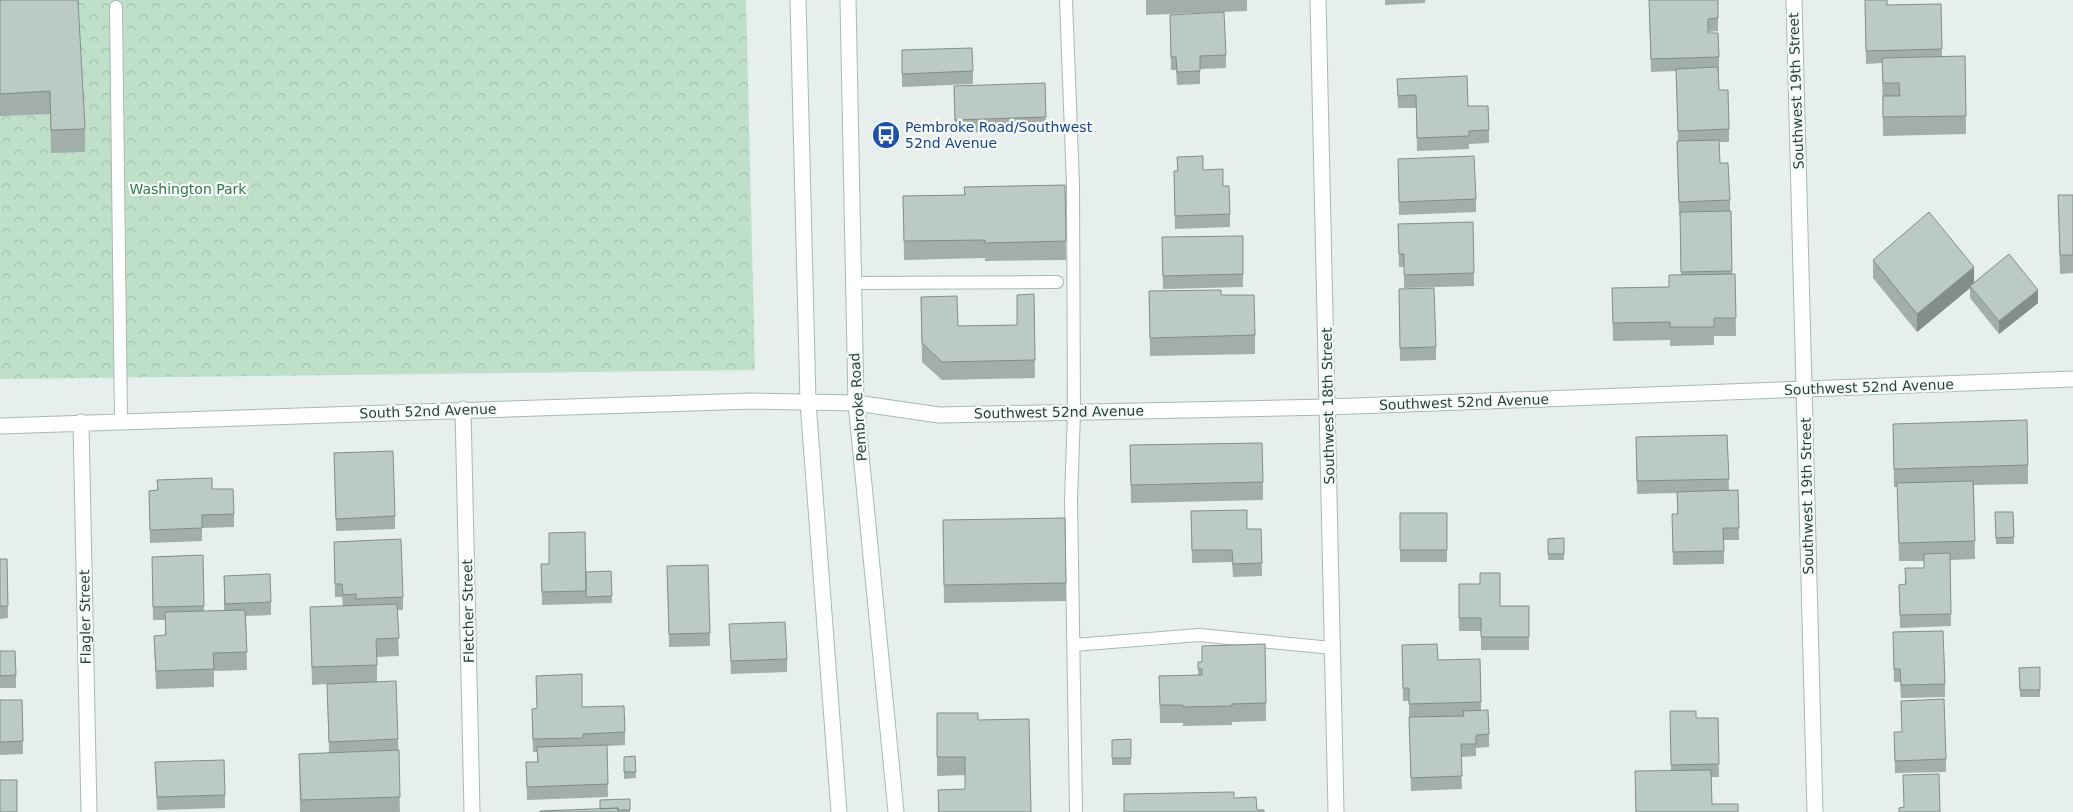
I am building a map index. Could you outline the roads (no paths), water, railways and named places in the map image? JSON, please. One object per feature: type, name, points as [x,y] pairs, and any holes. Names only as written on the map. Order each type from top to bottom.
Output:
[{"type":"street","points":[[798,0],[808,402],[839,812]]},
{"type":"street","name":"Pembroke Road","points":[[848,0],[856,403],[896,812]]},
{"type":"street","name":"Southwest 18th Street","points":[[1318,0],[1336,812]]},
{"type":"street","name":"Southwest 19th Street","points":[[1794,0],[1815,812]]},
{"type":"street","name":"Southwest 52nd Avenue","points":[[856,403],[938,415],[1074,413],[1328,406],[2073,379]]},
{"type":"street","name":"South 52nd Avenue","points":[[0,426],[121,420],[752,401],[856,403]]},
{"type":"street","name":"Fletcher Street","points":[[463,409],[472,812]]},
{"type":"street","name":"Flagler Street","points":[[81,422],[89,812]]},
{"type":"lane","points":[[1066,0],[1073,185],[1074,413],[1071,500],[1076,812]]},
{"type":"lane","points":[[116,7],[121,420]]},
{"type":"lane","points":[[854,283],[1056,282]]},
{"type":"lane","points":[[1074,645],[1199,635],[1332,648]]},
{"type":"place","name":"Pembroke Road/Southwest 52nd Avenue","points":[[886,135]]},
{"type":"park label","name":"Washington Park","points":[[188,189]]}]
